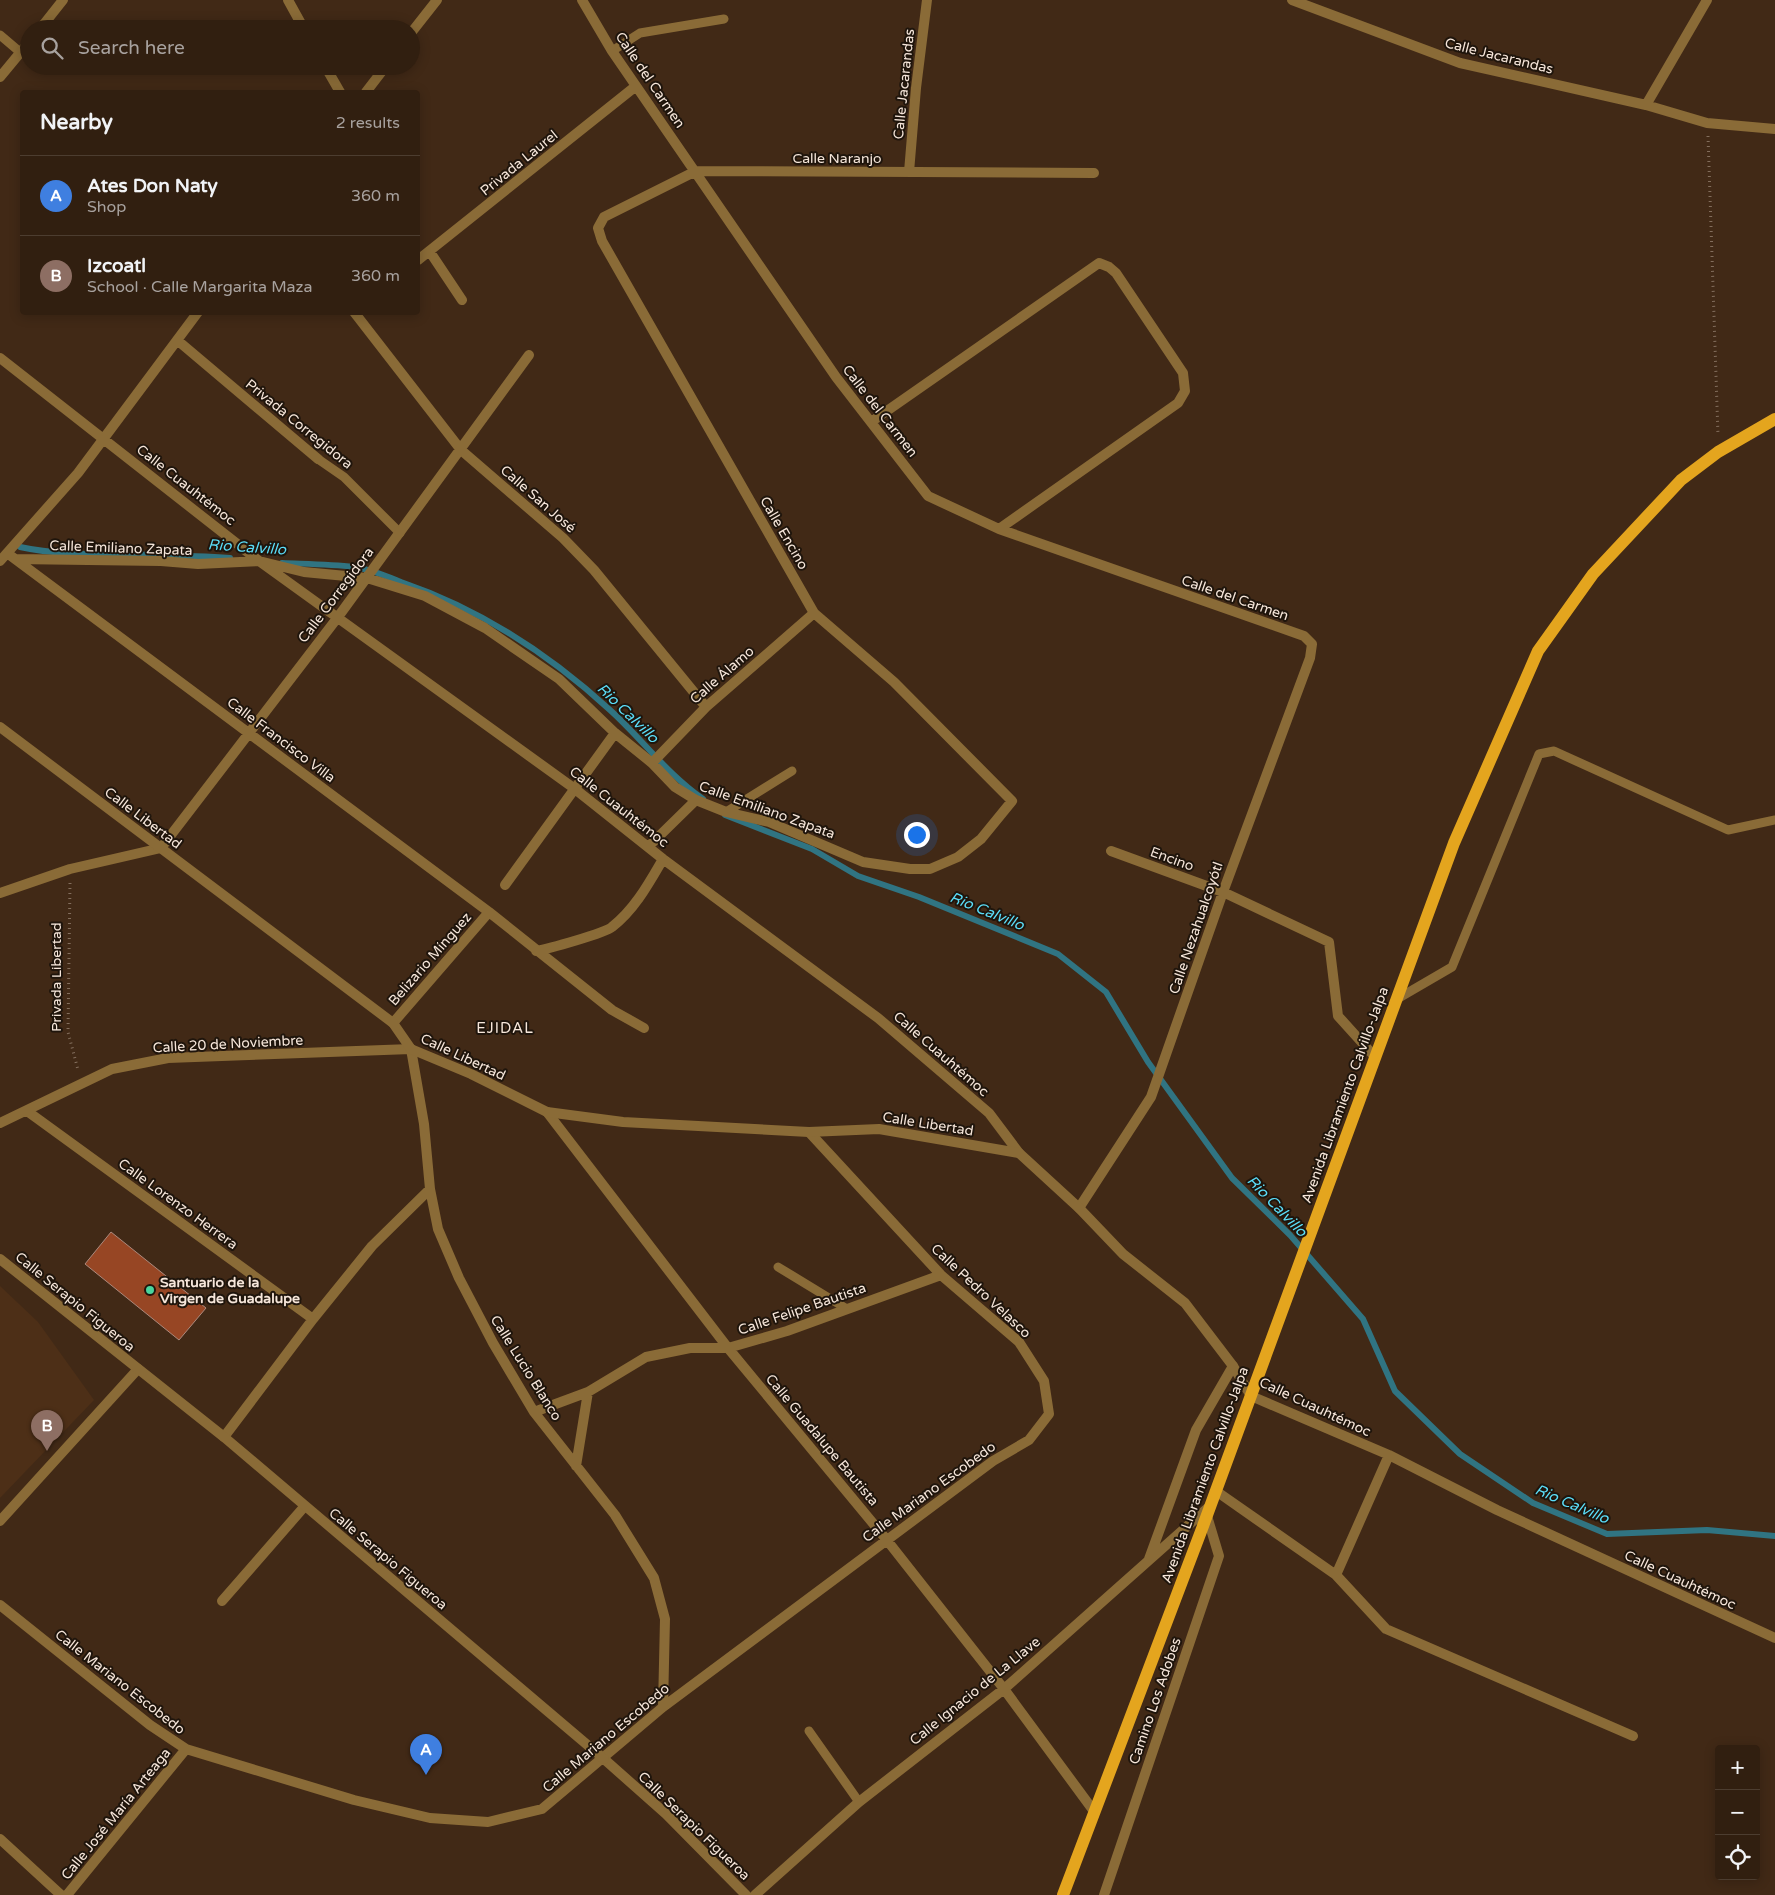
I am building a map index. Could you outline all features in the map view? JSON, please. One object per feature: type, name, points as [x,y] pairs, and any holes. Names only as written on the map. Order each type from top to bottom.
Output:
[{"type":"main road","name":"Avenida Libramiento Calvillo-Jalpa","points":[[1062,1895],[1216,1491],[1454,843],[1538,651],[1593,574],[1681,480],[1718,452],[1775,420]]},
{"type":"street","points":[[47,20],[63,0]]},
{"type":"street","points":[[288,0],[299,20]]},
{"type":"street","points":[[420,22],[437,0]]},
{"type":"street","name":"Calle del Carmen","points":[[582,0],[612,51],[836,377],[928,496],[999,529],[1304,636],[1312,644]]},
{"type":"street","name":"Calle Jacarandas","points":[[909,172],[916,88],[928,0]]},
{"type":"street","name":"Calle Jacarandas","points":[[1292,0],[1460,63],[1646,105],[1707,123],[1775,129]]},
{"type":"street","points":[[1646,105],[1707,0]]},
{"type":"street","points":[[0,77],[20,52]]},
{"type":"street","points":[[330,75],[339,90]]},
{"type":"street","points":[[368,90],[379,75]]},
{"type":"street","name":"Privada Laurel","points":[[420,259],[636,86]]},
{"type":"street","name":"Calle Naranjo","points":[[598,228],[604,217],[696,171],[1094,172]]},
{"type":"street","name":"Calle Encino","points":[[598,228],[602,241],[814,613],[894,682],[1012,801]]},
{"type":"street","points":[[430,252],[462,300]]},
{"type":"street","points":[[871,422],[1099,263],[1116,273],[1183,373],[1185,391],[1178,403],[999,529]]},
{"type":"street","points":[[0,561],[11,553],[23,534],[78,473],[102,437],[196,315]]},
{"type":"street","name":"Calle San José","points":[[356,315],[461,450],[563,538],[594,570],[706,706]]},
{"type":"street","name":"Privada Corregidora","points":[[177,340],[318,459]]},
{"type":"street","name":"Calle Corregidora","points":[[161,848],[338,617],[529,355]]},
{"type":"street","name":"Calle Cuauhtémoc","points":[[0,358],[259,561],[575,789],[663,859],[878,1018],[989,1113],[1019,1153],[1079,1208],[1123,1254],[1185,1303],[1233,1366],[1251,1396],[1389,1455],[1497,1510],[1775,1638]]},
{"type":"street","name":"Calle Emiliano Zapata","points":[[11,553],[198,564],[259,561],[304,572],[367,578],[425,596],[486,628],[559,679],[615,733],[652,763],[676,787],[696,800],[726,812],[769,822],[863,862],[910,869],[930,868],[958,857],[981,839],[1012,801]]},
{"type":"street","name":"Calle Francisco Villa","points":[[11,553],[489,912],[612,1010],[644,1028]]},
{"type":"street","name":"Calle Álamo","points":[[652,763],[706,706],[814,613]]},
{"type":"street","name":"Calle Nezahualcoyótl","points":[[1079,1208],[1151,1097],[1223,892],[1310,658],[1312,644]]},
{"type":"street","name":"Calle Libertad","points":[[0,727],[393,1024],[411,1049],[471,1074],[547,1112],[623,1122],[809,1132],[879,1129],[1019,1153]]},
{"type":"street","points":[[505,886],[615,733]]},
{"type":"street","points":[[648,847],[696,800]]},
{"type":"street","points":[[0,893],[70,869],[161,848]]},
{"type":"street","name":"Encino","points":[[1111,851],[1223,892],[1329,942],[1338,1016],[1375,1057]]},
{"type":"street","points":[[536,951],[550,949],[611,928],[639,899],[663,859]]},
{"type":"street","name":"Belizario Mínguez","points":[[393,1024],[489,912]]},
{"type":"street","name":"Calle 20 de Noviembre","points":[[0,1123],[112,1068],[168,1058],[411,1049]]},
{"type":"street","name":"Calle Lucio Blanco","points":[[411,1049],[424,1124],[430,1189],[438,1229],[459,1278],[492,1343],[534,1412],[615,1515],[654,1578],[665,1619],[663,1707]]},
{"type":"street","name":"Calle Lorenzo Herrera","points":[[27,1111],[312,1319]]},
{"type":"street","name":"Calle Guadalupe Bautista","points":[[547,1112],[728,1348],[886,1539],[1004,1689],[1094,1810]]},
{"type":"street","name":"Calle Pedro Velasco","points":[[809,1132],[941,1275],[1019,1342],[1044,1381],[1049,1414],[1029,1440]]},
{"type":"street","points":[[224,1437],[312,1319],[372,1246],[430,1189]]},
{"type":"street","name":"Calle Serapio Figueroa","points":[[0,1259],[224,1437],[304,1507],[604,1759],[666,1814],[746,1895]]},
{"type":"street","name":"Calle Felipe Bautista","points":[[534,1412],[588,1392],[646,1357],[690,1348],[728,1348],[787,1331],[941,1275]]},
{"type":"street","points":[[1149,1561],[1196,1430],[1233,1366]]},
{"type":"street","points":[[0,1521],[138,1369]]},
{"type":"street","points":[[576,1466],[588,1392]]},
{"type":"street","name":"Calle Mariano Escobedo","points":[[0,1605],[150,1725],[186,1750],[373,1804],[430,1818],[488,1822],[542,1809],[604,1759],[663,1707],[992,1461],[1029,1440]]},
{"type":"street","points":[[1336,1575],[1389,1455]]},
{"type":"street","points":[[1216,1491],[1336,1575],[1386,1629],[1634,1736]]},
{"type":"street","points":[[222,1601],[304,1507]]},
{"type":"street","name":"Calle Ignacio de La Llave","points":[[756,1895],[859,1802],[1004,1689],[1208,1511]]},
{"type":"street","name":"Camino Los Adobes","points":[[1104,1895],[1219,1556],[1208,1511]]},
{"type":"street","name":"Calle José María Arteaga","points":[[67,1895],[186,1750]]},
{"type":"street","points":[[0,1839],[61,1895]]},
{"type":"lane","points":[[612,51],[640,33],[724,19]]},
{"type":"lane","points":[[0,35],[20,52]]},
{"type":"lane","name":"Privada Corregidora","points":[[318,459],[344,478],[400,533]]},
{"type":"lane","points":[[1397,999],[1452,967],[1539,754],[1554,751],[1728,830],[1775,820]]},
{"type":"lane","points":[[726,812],[792,771]]},
{"type":"lane","points":[[778,1267],[847,1309]]},
{"type":"lane","points":[[809,1731],[859,1802]]},
{"type":"path","points":[[1707,123],[1718,452]]},
{"type":"path","name":"Privada Libertad","points":[[70,869],[68,1032],[81,1083]]},
{"type":"shaded area","points":[[0,1286],[38,1322],[94,1400],[0,1498]]},
{"type":"building","name":"Santuario de la Virgen de Guadalupe","points":[[111,1232],[206,1308],[179,1340],[85,1264]]},
{"type":"waterway","name":"Rio Calvillo","points":[[20,547],[69,553],[230,558]]},
{"type":"waterway","name":"Rio Calvillo","points":[[282,563],[336,565],[366,569],[430,593],[485,619],[537,652],[586,689],[622,721],[666,768],[703,799]]},
{"type":"waterway","name":"Rio Calvillo","points":[[725,815],[812,849],[858,876],[919,897],[1058,954],[1106,992],[1148,1062],[1232,1178],[1290,1235],[1363,1319],[1395,1391],[1460,1454],[1533,1503],[1607,1534],[1707,1530],[1775,1536]]},
{"type":"place","name":"Santuario de la Virgen de Guadalupe","points":[[150,1290]]},
{"type":"place","name":"Izcoatl","points":[[47,1451]]},
{"type":"place","name":"Ates Don Naty","points":[[426,1775]]},
{"type":"district","name":"EJIDAL","points":[[505,1028]]}]
